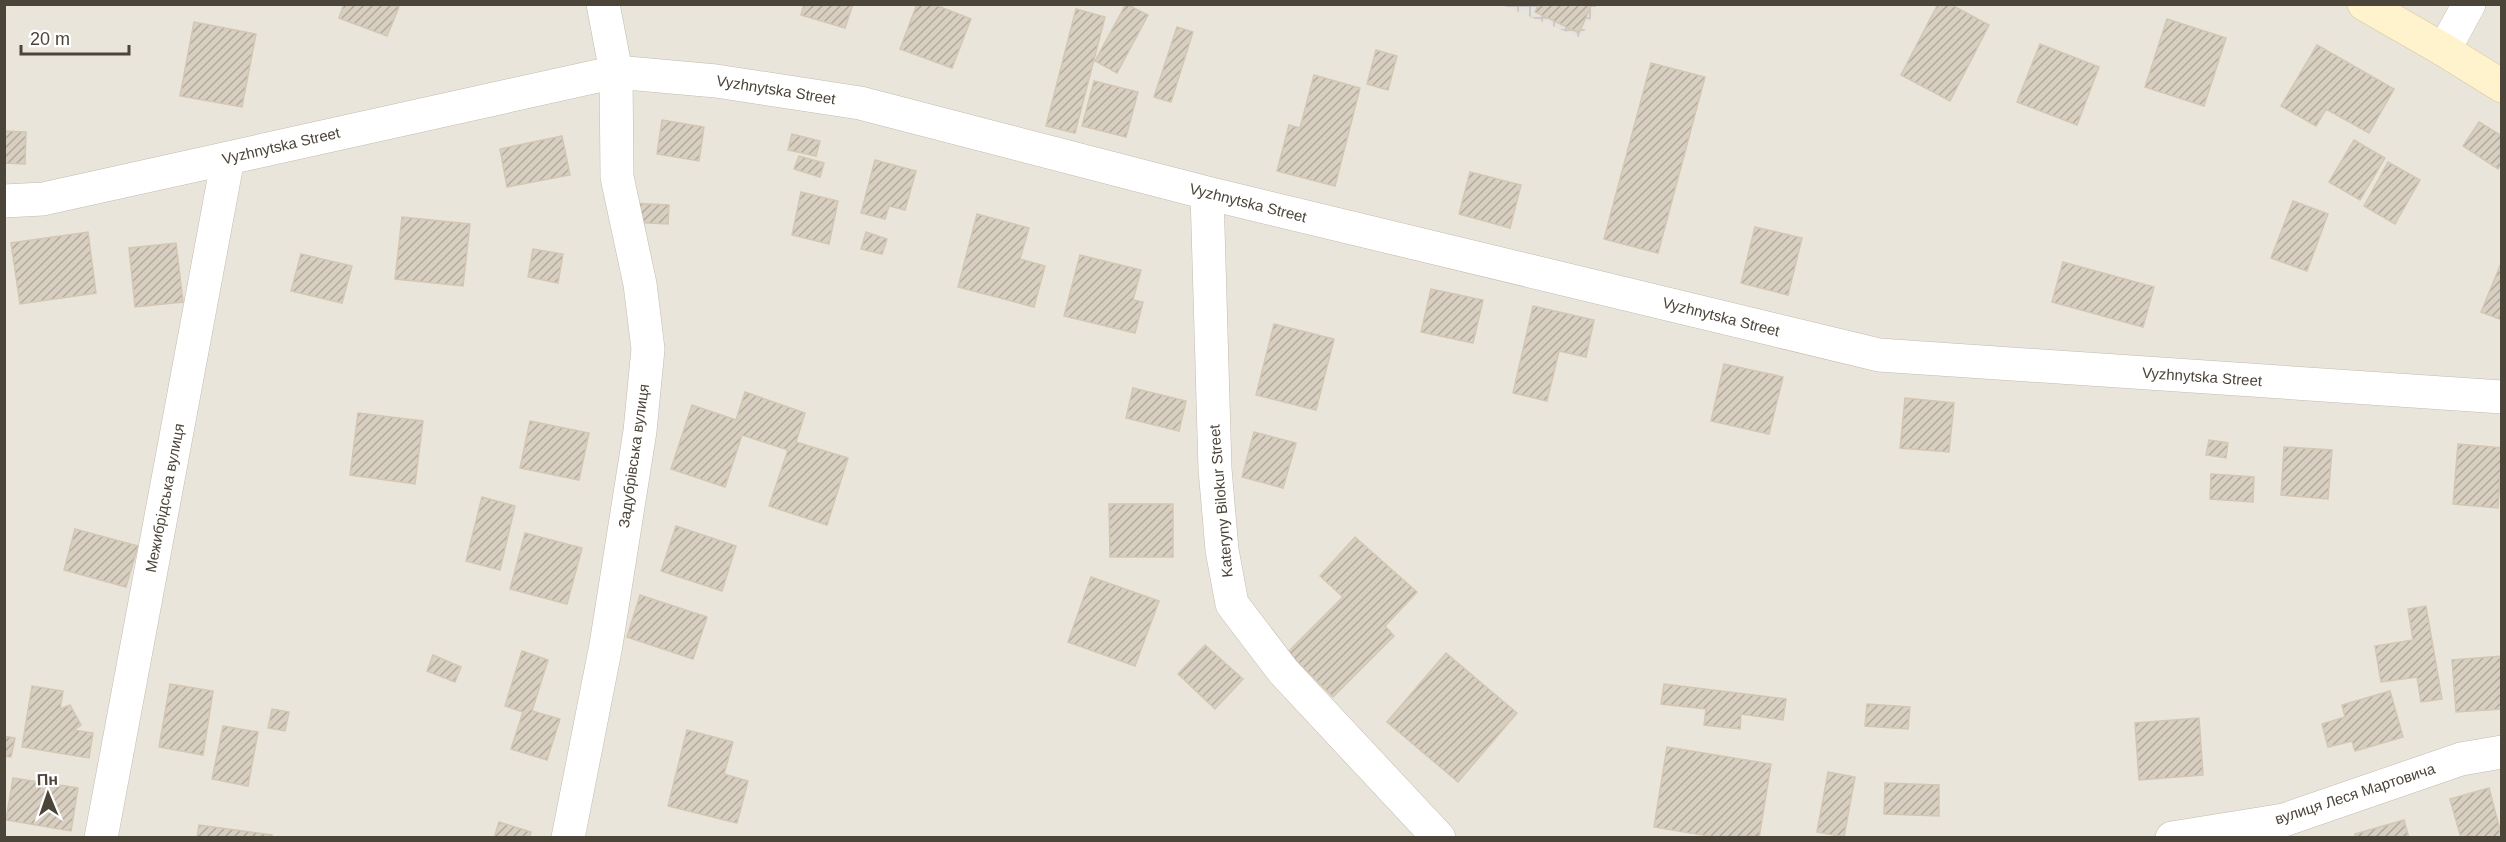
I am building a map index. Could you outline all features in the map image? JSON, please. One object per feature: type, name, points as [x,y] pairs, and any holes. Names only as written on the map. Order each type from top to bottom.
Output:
[{"type":"street","name":"Задубрівська вулиця","points":[[568,837],[613,600],[640,431],[648,349],[640,284],[617,177],[616,72],[603,4]]},
{"type":"street","points":[[2364,4],[2502,86]]},
{"type":"street","points":[[2444,50],[2469,4]]},
{"type":"street","name":"Vyzhnytska Street","points":[[4,201],[44,199],[616,72],[716,81],[860,103],[1207,193],[1879,355],[2502,397]]},
{"type":"street","name":"Межибрідська вулиця","points":[[101,837],[228,158]]},
{"type":"street","name":"Kateryny Bilokur Street","points":[[1207,193],[1215,469],[1222,550],[1232,604],[1283,671],[1439,837]]},
{"type":"street","name":"вулиця Леся Мартовича","points":[[2172,837],[2284,820],[2461,759],[2502,752]]},
{"type":"shaded area","points":[[1502,4],[1581,38],[1597,4],[2501,5],[2501,837],[5,838],[5,5]]},
{"type":"shaded area","points":[[1502,5],[1597,5],[1581,38]]},
{"type":"building","points":[[344,4],[392,4],[399,7],[387,36],[339,18]]},
{"type":"building","points":[[804,4],[853,4],[845,28],[801,15]]},
{"type":"building","points":[[917,4],[933,4],[971,19],[952,68],[900,49]]},
{"type":"building","points":[[1126,4],[1148,15],[1117,73],[1095,61]]},
{"type":"building","points":[[1539,4],[1592,4],[1579,33],[1535,12]]},
{"type":"building","points":[[1938,4],[1950,4],[1989,25],[1950,101],[1901,75]]},
{"type":"building","points":[[1076,9],[1105,17],[1075,133],[1046,126]]},
{"type":"building","points":[[2167,19],[2226,38],[2204,106],[2145,87]]},
{"type":"building","points":[[194,22],[256,34],[242,107],[180,96]]},
{"type":"building","points":[[1177,27],[1193,32],[1171,102],[1154,97]]},
{"type":"building","points":[[2040,44],[2099,67],[2077,125],[2017,102]]},
{"type":"building","points":[[2317,45],[2394,89],[2369,133],[2326,109],[2316,126],[2281,106]]},
{"type":"building","points":[[1376,50],[1397,56],[1388,90],[1367,84]]},
{"type":"building","points":[[1651,63],[1705,77],[1658,253],[1604,239]]},
{"type":"building","points":[[1314,75],[1360,88],[1335,186],[1277,171],[1289,125],[1300,128]]},
{"type":"building","points":[[1094,81],[1138,92],[1126,137],[1082,126]]},
{"type":"building","points":[[662,120],[704,127],[699,161],[657,154]]},
{"type":"building","points":[[2479,122],[2502,136],[2502,163],[2498,169],[2463,146]]},
{"type":"building","points":[[4,131],[26,132],[25,164],[4,163]]},
{"type":"building","points":[[792,134],[820,141],[816,156],[788,150]]},
{"type":"building","points":[[562,136],[570,175],[507,187],[500,149]]},
{"type":"building","points":[[2354,140],[2385,158],[2360,200],[2329,182]]},
{"type":"building","points":[[799,156],[824,163],[820,177],[794,169]]},
{"type":"building","points":[[875,160],[916,171],[905,210],[889,206],[885,219],[861,213]]},
{"type":"building","points":[[2388,162],[2420,180],[2395,224],[2364,206]]},
{"type":"building","points":[[1470,172],[1521,185],[1510,228],[1459,214]]},
{"type":"building","points":[[801,192],[838,201],[829,244],[792,235]]},
{"type":"building","points":[[2293,201],[2328,214],[2307,271],[2271,258]]},
{"type":"building","points":[[631,203],[669,205],[668,224],[630,222]]},
{"type":"building","points":[[977,214],[1029,228],[1020,259],[1045,266],[1034,307],[958,287]]},
{"type":"building","points":[[402,217],[470,224],[463,286],[395,279]]},
{"type":"building","points":[[1755,227],[1802,238],[1788,295],[1741,283]]},
{"type":"building","points":[[88,232],[96,293],[20,304],[11,243]]},
{"type":"building","points":[[866,232],[887,239],[882,254],[861,249]]},
{"type":"building","points":[[176,243],[183,302],[135,307],[129,248]]},
{"type":"building","points":[[533,249],[563,254],[558,283],[528,277]]},
{"type":"building","points":[[301,254],[352,266],[342,303],[291,291]]},
{"type":"building","points":[[1080,255],[1141,270],[1133,300],[1143,302],[1135,333],[1064,316]]},
{"type":"building","points":[[2502,261],[2502,320],[2481,312]]},
{"type":"building","points":[[2063,262],[2154,287],[2143,327],[2052,302]]},
{"type":"building","points":[[1431,289],[1483,300],[1473,343],[1421,332]]},
{"type":"building","points":[[1533,306],[1594,320],[1586,357],[1559,351],[1547,401],[1513,393]]},
{"type":"building","points":[[1274,324],[1334,339],[1316,410],[1256,395]]},
{"type":"building","points":[[1724,364],[1783,377],[1769,434],[1711,421]]},
{"type":"building","points":[[1133,388],[1186,401],[1179,431],[1126,418]]},
{"type":"building","points":[[745,392],[805,413],[796,442],[848,458],[827,525],[769,506],[788,450],[742,435],[725,487],[671,469],[692,405],[736,420]]},
{"type":"building","points":[[1905,398],[1954,403],[1949,452],[1900,448]]},
{"type":"building","points":[[358,413],[423,421],[415,484],[350,475]]},
{"type":"building","points":[[530,421],[589,433],[579,480],[520,468]]},
{"type":"building","points":[[1254,432],[1296,443],[1283,488],[1242,477]]},
{"type":"building","points":[[2209,440],[2228,443],[2226,458],[2206,455]]},
{"type":"building","points":[[2458,444],[2502,448],[2498,508],[2453,504]]},
{"type":"building","points":[[2284,447],[2332,450],[2328,499],[2281,495]]},
{"type":"building","points":[[2211,474],[2254,477],[2253,502],[2210,499]]},
{"type":"building","points":[[482,497],[515,506],[500,570],[466,561]]},
{"type":"building","points":[[1109,504],[1173,504],[1173,557],[1110,557]]},
{"type":"building","points":[[676,526],[736,546],[722,591],[661,571]]},
{"type":"building","points":[[75,529],[138,546],[126,587],[64,570]]},
{"type":"building","points":[[525,533],[582,548],[567,604],[510,589]]},
{"type":"building","points":[[1355,537],[1417,592],[1385,626],[1394,636],[1333,697],[1288,652],[1343,597],[1320,576]]},
{"type":"building","points":[[1091,577],[1159,601],[1135,666],[1068,642]]},
{"type":"building","points":[[640,595],[707,617],[693,659],[627,637]]},
{"type":"building","points":[[2426,606],[2442,699],[2421,702],[2417,677],[2381,682],[2375,646],[2413,640],[2408,609]]},
{"type":"building","points":[[1205,645],[1243,679],[1215,709],[1178,674]]},
{"type":"building","points":[[522,651],[548,660],[532,711],[560,719],[547,760],[511,749],[523,712],[505,706]]},
{"type":"building","points":[[1446,653],[1517,713],[1458,782],[1387,722]]},
{"type":"building","points":[[433,655],[461,667],[455,682],[427,671]]},
{"type":"building","points":[[2502,656],[2502,709],[2456,712],[2452,660]]},
{"type":"building","points":[[170,684],[213,691],[203,755],[159,747]]},
{"type":"building","points":[[1664,684],[1786,699],[1783,720],[1741,714],[1740,729],[1704,725],[1706,709],[1661,704]]},
{"type":"building","points":[[32,686],[63,691],[60,709],[70,705],[81,725],[74,730],[93,733],[89,758],[22,747]]},
{"type":"building","points":[[2390,691],[2403,737],[2355,751],[2352,741],[2328,747],[2322,724],[2345,717],[2342,705]]},
{"type":"building","points":[[1867,704],[1910,707],[1908,729],[1865,726]]},
{"type":"building","points":[[272,709],[289,712],[285,731],[268,728]]},
{"type":"building","points":[[2199,718],[2203,775],[2139,780],[2135,723]]},
{"type":"building","points":[[223,726],[258,732],[248,786],[212,779]]},
{"type":"building","points":[[687,730],[733,742],[724,774],[748,781],[737,823],[668,806]]},
{"type":"building","points":[[4,736],[15,738],[11,757],[4,756]]},
{"type":"building","points":[[1667,747],[1771,764],[1759,838],[1720,838],[1654,827]]},
{"type":"building","points":[[1828,772],[1855,777],[1844,837],[1817,832]]},
{"type":"building","points":[[13,778],[78,788],[71,831],[6,820]]},
{"type":"building","points":[[1885,783],[1939,785],[1939,816],[1884,814]]},
{"type":"building","points":[[2489,788],[2502,838],[2461,838],[2450,799]]},
{"type":"building","points":[[2404,820],[2409,838],[2356,838],[2355,834]]},
{"type":"building","points":[[499,822],[531,832],[529,838],[494,838]]},
{"type":"building","points":[[199,825],[272,835],[272,838],[197,838]]}]
